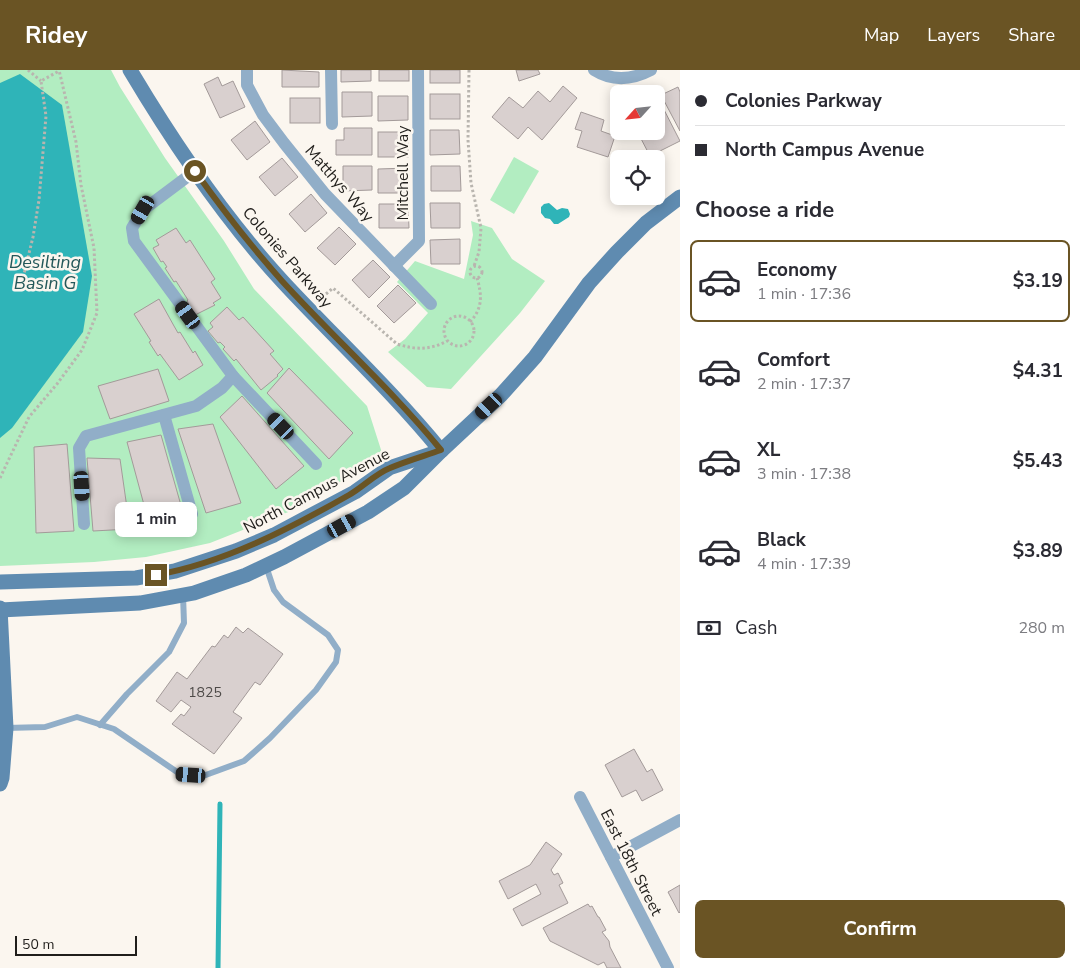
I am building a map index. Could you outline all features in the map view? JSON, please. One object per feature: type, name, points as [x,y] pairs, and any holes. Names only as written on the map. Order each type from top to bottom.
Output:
[{"type":"main road","name":"Colonies Parkway","points":[[130,70],[165,128],[221,207],[281,280],[418,422],[441,450]]},
{"type":"main road","name":"North Campus Avenue","points":[[0,609],[140,604],[194,593],[266,566],[368,512],[404,488],[441,450],[501,395],[535,357],[589,283],[617,252],[646,223],[680,197]]},
{"type":"main road","name":"North Campus Avenue","points":[[0,582],[136,578],[175,572],[236,551],[274,535],[355,492],[389,468],[441,450]]},
{"type":"main road","points":[[0,609],[6,728],[0,784]]},
{"type":"street","name":"Matthys Way","points":[[247,70],[248,85],[263,115],[284,143],[325,194],[431,304]]},
{"type":"street","points":[[332,70],[332,124]]},
{"type":"street","name":"Mitchell Way","points":[[394,266],[419,241],[418,70]]},
{"type":"street","points":[[596,71],[609,77],[621,79],[634,77],[651,70]]},
{"type":"street","points":[[195,171],[143,210],[132,228],[134,241],[233,376],[316,464]]},
{"type":"street","points":[[84,524],[79,448],[86,436],[196,406],[222,388],[233,376]]},
{"type":"street","points":[[164,415],[192,514]]},
{"type":"street","name":"East 18th Street","points":[[580,797],[668,968]]},
{"type":"street","points":[[611,856],[680,820]]},
{"type":"lane","points":[[6,728],[45,727],[77,717],[114,729],[180,774],[203,776],[244,761],[270,738],[316,690],[336,662],[338,650],[328,635],[283,602],[274,590],[266,566]]},
{"type":"lane","points":[[100,725],[127,694],[169,652],[184,623],[183,595]]},
{"type":"path","points":[[22,282],[34,237],[46,116],[41,81],[28,70]]},
{"type":"path","points":[[469,70],[468,135],[471,183],[481,228],[479,252],[470,271],[473,277],[478,278]]},
{"type":"path","points":[[0,478],[29,417],[58,384],[82,350],[97,313],[94,248],[81,185],[76,142],[59,71],[41,81]]},
{"type":"path","points":[[474,266],[482,270],[482,274],[478,278]]},
{"type":"path","points":[[470,322],[481,304],[478,278]]},
{"type":"path","points":[[326,294],[333,288],[398,344],[410,348],[423,349],[432,348],[447,341]]},
{"type":"path","points":[[458,316],[470,322],[474,333],[470,342],[465,345],[456,346],[447,341],[444,328],[449,320],[458,316]]},
{"type":"green space","points":[[0,70],[111,70],[165,158],[224,241],[254,289],[367,406],[383,456],[296,509],[210,543],[146,557],[94,562],[0,566]]},
{"type":"green space","points":[[514,157],[539,171],[514,214],[490,200]]},
{"type":"green space","points":[[471,221],[492,228],[512,259],[545,281],[520,313],[451,389],[427,387],[388,352],[405,339],[428,313],[397,282],[415,261],[464,279],[473,235]]},
{"type":"water","name":"Desilting Basin G","points":[[20,74],[62,105],[92,276],[83,332],[12,428],[0,438],[0,83]]},
{"type":"water","points":[[549,203],[557,210],[562,208],[568,209],[569,217],[558,224],[554,224],[550,219],[545,218],[541,213],[541,207]]},
{"type":"building","points":[[282,70],[319,72],[319,87],[282,87]]},
{"type":"building","points":[[341,70],[371,70],[371,81],[341,82]]},
{"type":"building","points":[[379,70],[409,70],[409,81],[379,81]]},
{"type":"building","points":[[430,70],[460,70],[460,83],[430,83]]},
{"type":"building","points":[[516,70],[538,70],[540,74],[519,81]]},
{"type":"building","points":[[218,77],[222,86],[233,81],[245,107],[220,118],[204,84]]},
{"type":"building","points":[[563,86],[577,98],[542,140],[528,127],[518,139],[492,117],[509,97],[523,108],[538,91],[550,102]]},
{"type":"building","points":[[678,87],[680,92],[680,131],[665,103],[665,93]]},
{"type":"building","points":[[342,92],[372,92],[372,116],[342,117]]},
{"type":"building","points":[[430,94],[460,94],[460,119],[430,119]]},
{"type":"building","points":[[378,96],[408,96],[408,120],[378,121]]},
{"type":"building","points":[[290,98],[320,98],[320,123],[290,123]]},
{"type":"building","points":[[581,112],[604,120],[601,131],[610,134],[610,140],[614,140],[608,157],[577,147],[582,131],[575,129]]},
{"type":"building","points":[[665,112],[680,141],[662,150],[647,150],[642,140],[665,140]]},
{"type":"building","points":[[255,121],[270,142],[247,160],[231,140]]},
{"type":"building","points":[[344,128],[372,128],[372,155],[336,155],[336,140],[344,140]]},
{"type":"building","points":[[430,130],[459,130],[460,154],[430,155]]},
{"type":"building","points":[[378,132],[408,132],[408,157],[378,157]]},
{"type":"building","points":[[282,158],[298,177],[275,196],[259,177]]},
{"type":"building","points":[[343,166],[372,166],[372,190],[343,191]]},
{"type":"building","points":[[431,166],[460,166],[461,191],[431,191]]},
{"type":"building","points":[[408,168],[408,193],[378,193],[378,169]]},
{"type":"building","points":[[311,194],[327,213],[305,232],[289,214]]},
{"type":"building","points":[[430,203],[460,203],[460,228],[431,228]]},
{"type":"building","points":[[379,204],[408,204],[409,228],[379,228]]},
{"type":"building","points":[[339,227],[356,244],[335,265],[317,248]]},
{"type":"building","points":[[176,228],[186,243],[190,240],[215,279],[211,282],[221,298],[213,303],[215,305],[195,315],[188,300],[176,281],[174,282],[165,268],[167,267],[163,261],[161,262],[153,248],[159,245],[156,240]]},
{"type":"building","points":[[460,239],[460,264],[431,264],[430,240]]},
{"type":"building","points":[[373,260],[390,277],[369,298],[352,280]]},
{"type":"building","points":[[398,285],[416,303],[394,323],[377,306]]},
{"type":"building","points":[[159,299],[178,333],[180,332],[193,353],[195,351],[203,365],[179,380],[160,354],[158,356],[134,314]]},
{"type":"building","points":[[227,307],[239,320],[243,317],[274,351],[270,354],[283,369],[278,376],[261,390],[236,359],[234,361],[223,349],[225,347],[220,342],[218,343],[208,331],[213,327],[210,323]]},
{"type":"building","points":[[289,368],[353,433],[329,459],[267,393]]},
{"type":"building","points":[[158,369],[169,401],[110,419],[98,386]]},
{"type":"building","points":[[242,396],[304,466],[276,489],[220,417]]},
{"type":"building","points":[[213,424],[241,503],[206,513],[178,429]]},
{"type":"building","points":[[161,435],[184,516],[150,527],[127,442]]},
{"type":"building","points":[[67,444],[74,531],[36,533],[34,447]]},
{"type":"building","points":[[87,458],[120,459],[130,529],[93,531]]},
{"type":"building","points":[[236,627],[243,633],[248,628],[283,654],[260,685],[255,682],[233,712],[242,718],[214,754],[172,724],[181,714],[184,716],[191,707],[181,700],[171,712],[156,701],[177,672],[187,679],[212,646],[215,647],[224,635],[228,638]]},
{"type":"building","points":[[634,749],[647,772],[652,769],[663,790],[642,801],[636,790],[622,797],[605,765]]},
{"type":"building","points":[[546,842],[562,854],[551,870],[554,875],[558,873],[563,883],[559,885],[568,903],[522,926],[513,909],[541,894],[536,884],[508,899],[499,881],[530,865]]},
{"type":"building","points":[[680,885],[680,912],[679,913],[668,892]]},
{"type":"building","points":[[588,904],[590,907],[592,906],[606,930],[602,932],[609,941],[610,947],[621,968],[607,968],[604,962],[598,965],[550,941],[543,928]]},
{"type":"waterway","points":[[218,968],[220,804]]},
{"type":"route","points":[[156,575],[175,572],[236,551],[274,535],[355,492],[389,468],[441,450],[418,422],[281,280],[221,207],[195,171]]}]
